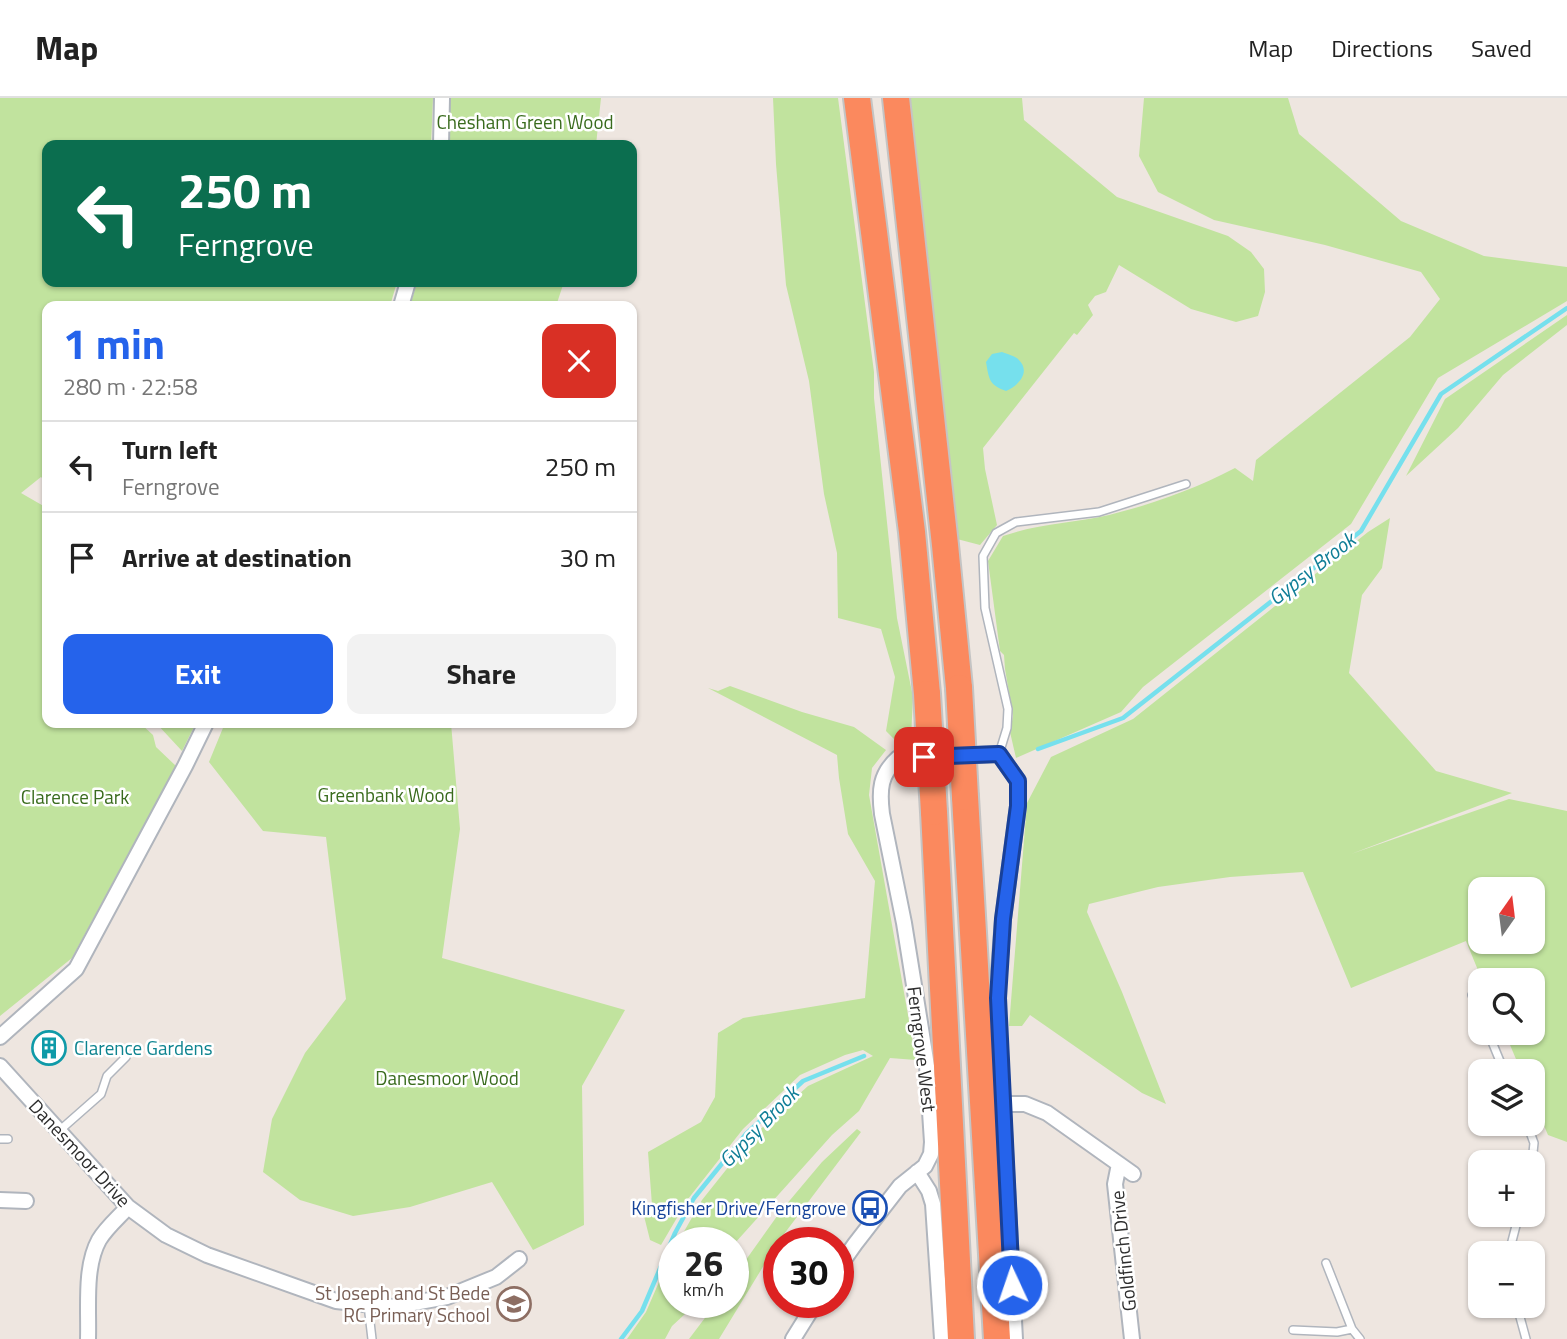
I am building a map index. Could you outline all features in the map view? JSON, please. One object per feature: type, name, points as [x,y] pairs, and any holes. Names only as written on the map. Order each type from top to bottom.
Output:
[{"type":"highway","points":[[857,98],[912,532],[927,694],[961,1339]]},
{"type":"highway","points":[[896,98],[959,688],[997,1339]]},
{"type":"street","points":[[440,140],[442,98]]},
{"type":"street","points":[[0,1037],[76,969],[204,728]]},
{"type":"street","points":[[999,754],[1018,781],[1018,806],[1003,919],[998,998],[1016,1339]]},
{"type":"street","name":"Ferngrove West","points":[[854,1245],[900,1186],[925,1166],[931,1154],[932,1142],[928,1066],[880,796],[882,784],[888,767],[898,758],[999,754]]},
{"type":"street","name":"Danesmoor Drive","points":[[0,1066],[128,1207],[166,1235],[207,1255],[336,1301],[391,1307],[447,1297],[495,1277],[519,1259]]},
{"type":"street","points":[[1002,1104],[1025,1104],[1047,1113],[1133,1174]]},
{"type":"street","name":"Goldfinch Drive","points":[[1119,1164],[1115,1184],[1132,1339]]},
{"type":"street","points":[[917,1172],[929,1191],[933,1204],[942,1339]]},
{"type":"street","points":[[0,1200],[26,1201]]},
{"type":"street","points":[[88,1339],[90,1268],[94,1254],[100,1239],[128,1207]]},
{"type":"street","points":[[793,1339],[806,1318]]},
{"type":"lane","points":[[999,754],[1007,728],[1008,709],[985,608],[983,556],[996,533],[1016,522],[1099,512],[1186,484]]},
{"type":"lane","points":[[59,1131],[101,1094],[107,1076],[126,1057]]},
{"type":"lane","points":[[1326,1263],[1352,1329],[1360,1339]]},
{"type":"lane","points":[[368,1304],[372,1339]]},
{"type":"lane","points":[[1520,1318],[1526,1339]]},
{"type":"lane","points":[[1293,1330],[1337,1332],[1352,1329]]},
{"type":"green space","name":"Clarence Park","points":[[0,98],[433,98],[431,140],[42,140],[42,287],[396,287],[391,301],[42,301],[42,478],[21,493],[42,505],[42,728],[145,728],[153,735],[156,747],[176,766],[72,958],[0,1016]]},
{"type":"green space","name":"Chesham Green Wood","points":[[449,98],[601,98],[597,140],[449,140]]},
{"type":"green space","points":[[773,98],[838,98],[874,372],[874,398],[897,618],[913,697],[911,738],[895,740],[886,731],[895,677],[881,629],[838,618],[837,553],[824,494],[809,381],[786,285]]},
{"type":"green space","points":[[905,98],[1022,98],[1024,120],[1117,197],[1228,236],[1251,252],[1264,269],[1265,292],[1258,316],[1236,322],[1191,309],[1119,265],[1106,292],[1095,296],[1088,305],[1093,315],[1077,335],[1074,333],[983,448],[997,525],[980,545],[957,539]]},
{"type":"green space","points":[[1144,98],[1288,98],[1299,134],[1401,221],[1484,256],[1567,267],[1567,301],[1438,378],[1351,524],[1143,687],[1121,712],[1016,758],[1010,732],[1013,716],[1004,655],[1000,651],[988,561],[1003,536],[1142,506],[1235,468],[1253,481],[1256,460],[1410,337],[1440,299],[1421,272],[1325,245],[1214,220],[1158,192],[1139,156]]},
{"type":"green space","points":[[416,287],[562,287],[558,301],[411,301]]},
{"type":"green space","points":[[1567,315],[1567,325],[1503,375],[1458,428],[1406,476],[1445,399]]},
{"type":"green space","points":[[1390,518],[1382,568],[1362,595],[1349,673],[1436,771],[1512,793],[1351,854],[1509,799],[1567,811],[1567,1142],[1548,1135],[1545,1128],[1545,1059],[1516,1059],[1510,1045],[1545,1045],[1545,968],[1477,968],[1471,954],[1545,954],[1545,877],[1468,877],[1468,946],[1466,941],[1351,988],[1303,872],[1230,877],[1158,887],[1089,904],[1087,912],[1166,1104],[1142,1093],[1030,1015],[1022,1026],[1009,1026],[1027,803],[1051,757],[1133,719],[1368,532]]},
{"type":"green space","points":[[730,686],[854,727],[886,750],[872,768],[869,795],[916,1060],[890,1058],[859,1111],[832,1135],[749,1227],[687,1227],[702,1200],[753,1136],[808,1086],[873,1056],[863,1050],[800,1075],[743,1129],[688,1199],[672,1227],[658,1227],[658,1244],[650,1240],[642,1208],[652,1205],[648,1152],[701,1122],[715,1097],[718,1033],[743,1018],[865,998],[875,881],[848,834],[837,755],[708,688],[718,691]]},
{"type":"green space","points":[[161,728],[194,728],[182,751]]},
{"type":"green space","name":"Danesmoor Wood","points":[[223,728],[451,728],[460,829],[442,958],[625,1010],[582,1086],[584,1225],[533,1250],[492,1182],[410,1207],[353,1216],[300,1200],[263,1172],[272,1119],[305,1053],[346,999],[326,837],[263,831],[209,762]]},
{"type":"green space","points":[[857,1129],[861,1132],[789,1227],[769,1227],[780,1212],[822,1162]]},
{"type":"green space","points":[[763,1236],[763,1267],[749,1290],[749,1256]]},
{"type":"green space","points":[[658,1284],[658,1318],[681,1318],[672,1326],[665,1339],[627,1339],[646,1312]]},
{"type":"green space","points":[[705,1318],[732,1318],[719,1339],[689,1339]]},
{"type":"water","points":[[1002,352],[1017,358],[1024,369],[1019,382],[1006,391],[991,381],[986,362],[992,354]]},
{"type":"waterway","name":"Gypsy Brook","points":[[1038,749],[1123,718],[1361,531],[1441,394],[1567,308]]},
{"type":"waterway","name":"Gypsy Brook","points":[[621,1339],[642,1311],[675,1233],[694,1198],[746,1134],[803,1081],[864,1056]]},
{"type":"place","name":"Clarence Gardens","points":[[49,1048]]},
{"type":"place","name":"Kingfisher Drive/Ferngrove","points":[[870,1208]]},
{"type":"place","name":"St Joseph and St Bede RC Primary School","points":[[514,1304]]},
{"type":"route","points":[[924,757],[999,754],[1018,781],[1018,806],[1003,919],[998,998],[1012,1285]]},
{"type":"park label","name":"Greenbank Wood","points":[[386,795]]}]
